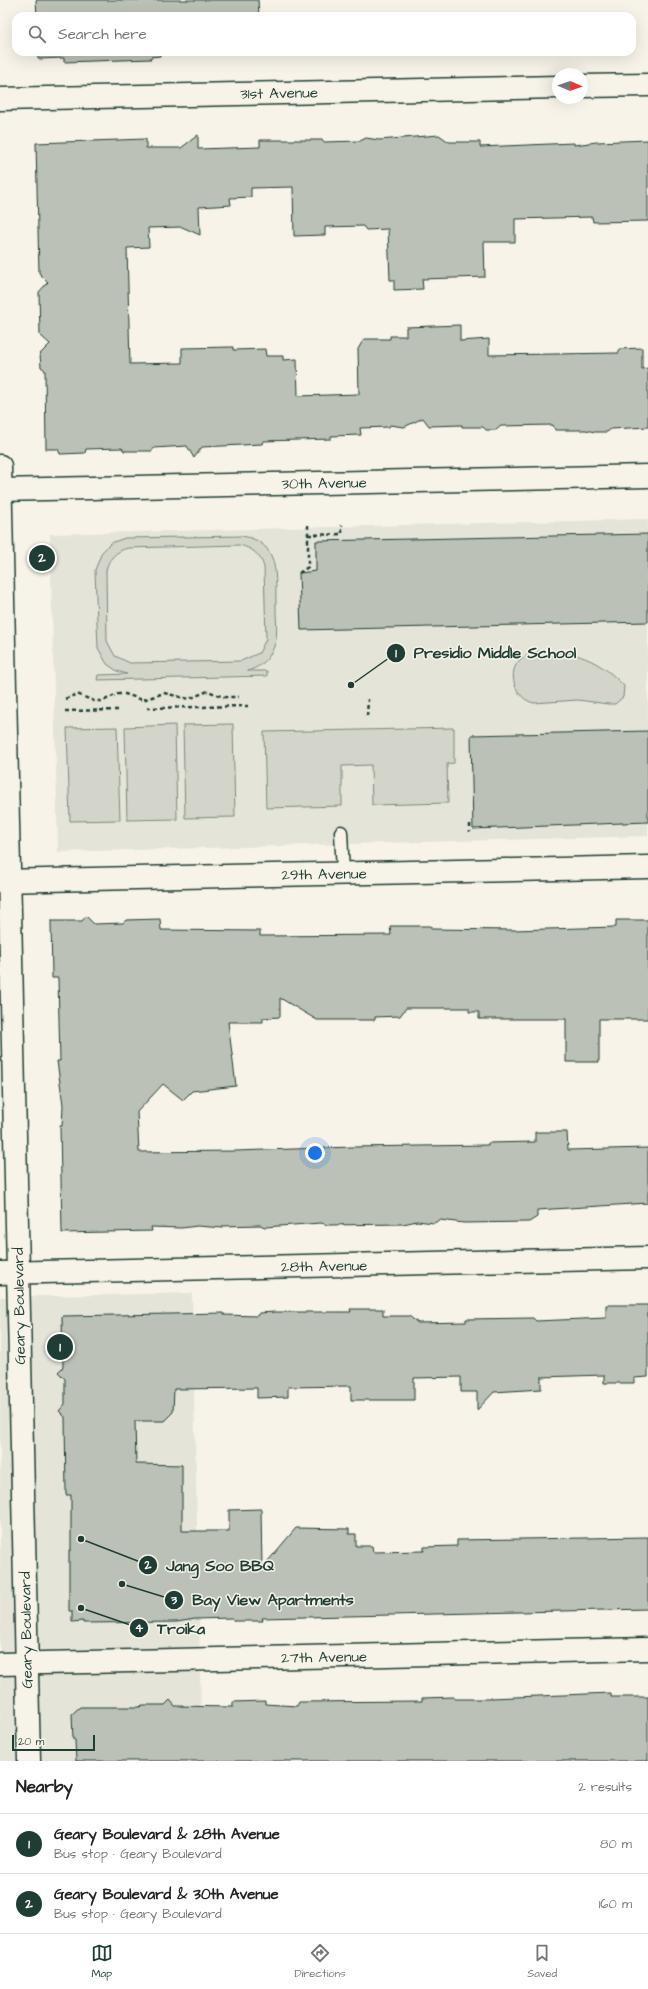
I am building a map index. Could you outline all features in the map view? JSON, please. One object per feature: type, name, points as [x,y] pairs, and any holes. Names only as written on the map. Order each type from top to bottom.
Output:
[{"type":"street","points":[[588,86],[648,85]]},
{"type":"street","name":"31st Avenue","points":[[0,99],[552,87]]},
{"type":"street","name":"Geary Boulevard","points":[[0,466],[9,1273],[27,1663],[29,1761]]},
{"type":"street","name":"30th Avenue","points":[[0,490],[648,476]]},
{"type":"street","name":"29th Avenue","points":[[5,881],[648,866]]},
{"type":"street","name":"28th Avenue","points":[[9,1273],[648,1258]]},
{"type":"street","name":"27th Avenue","points":[[0,1664],[648,1649]]},
{"type":"lane","points":[[341,832],[343,873]]},
{"type":"path","points":[[299,573],[308,567],[308,525]]},
{"type":"path","points":[[308,535],[342,534],[342,525]]},
{"type":"path","points":[[65,699],[77,694],[94,701],[103,701],[117,694],[125,694],[143,700],[164,693],[188,698],[208,691],[224,697],[239,697]]},
{"type":"path","points":[[368,699],[368,716]]},
{"type":"path","points":[[147,708],[248,706]]},
{"type":"path","points":[[65,711],[119,710]]},
{"type":"path","points":[[470,824],[470,832]]},
{"type":"shaded area","points":[[648,519],[648,836],[58,852],[50,534]]},
{"type":"shaded area","points":[[242,536],[255,540],[264,546],[274,563],[277,625],[276,641],[268,658],[255,668],[247,671],[267,671],[267,676],[97,680],[98,675],[127,674],[117,671],[107,664],[98,648],[95,570],[102,552],[111,543],[125,538]],"holes":[[[244,546],[258,555],[264,567],[266,639],[259,653],[241,661],[130,663],[115,656],[107,641],[106,571],[111,559],[116,553],[128,548]]]},
{"type":"shaded area","points":[[539,651],[564,652],[586,658],[596,663],[606,669],[624,686],[623,697],[615,704],[578,700],[534,703],[527,700],[517,690],[514,684],[514,670],[522,658]]},
{"type":"shaded area","points":[[233,724],[235,817],[185,818],[183,725]]},
{"type":"shaded area","points":[[175,725],[177,819],[127,820],[125,727]]},
{"type":"shaded area","points":[[117,727],[120,820],[70,821],[67,728]]},
{"type":"shaded area","points":[[454,728],[454,763],[447,764],[448,803],[372,805],[371,765],[342,766],[342,806],[266,808],[264,732]]},
{"type":"shaded area","points":[[192,1293],[202,1761],[0,1761],[0,1297]]},
{"type":"building","points":[[36,0],[258,0],[259,12],[37,12]]},
{"type":"building","points":[[38,56],[160,56],[151,57],[151,59],[64,62],[64,58],[38,59]]},
{"type":"building","points":[[198,135],[198,149],[260,147],[260,140],[323,140],[323,142],[360,141],[366,138],[379,140],[439,135],[449,142],[480,142],[480,147],[574,143],[574,145],[597,142],[648,140],[648,221],[593,222],[592,217],[515,219],[515,242],[484,242],[485,277],[422,279],[423,289],[394,290],[394,280],[390,280],[388,229],[366,230],[363,226],[325,227],[325,235],[294,236],[293,187],[251,188],[251,197],[230,198],[231,205],[199,207],[200,235],[182,227],[148,228],[149,247],[127,248],[130,364],[182,363],[182,348],[233,347],[233,350],[265,349],[266,356],[283,356],[283,360],[297,359],[298,396],[359,394],[358,349],[364,339],[390,339],[390,336],[406,336],[406,327],[460,325],[460,341],[489,339],[489,355],[619,353],[619,349],[642,348],[642,369],[648,368],[648,427],[611,429],[607,432],[555,430],[553,425],[501,426],[496,430],[486,430],[483,427],[462,427],[462,425],[429,426],[423,418],[404,427],[390,425],[389,427],[360,428],[361,435],[331,436],[331,439],[263,441],[262,444],[202,447],[194,458],[187,446],[154,448],[152,451],[124,451],[122,448],[86,449],[85,453],[60,454],[58,449],[46,449],[45,370],[41,367],[40,354],[50,344],[40,335],[39,292],[48,282],[39,273],[36,143],[146,139],[146,148],[181,148]]},
{"type":"building","points":[[648,534],[648,622],[301,630],[299,573],[316,571],[316,541]]},
{"type":"building","points":[[648,731],[648,822],[473,829],[471,735]]},
{"type":"building","points":[[86,916],[94,924],[123,923],[126,920],[160,919],[161,930],[260,931],[260,936],[391,935],[390,926],[431,926],[431,929],[513,930],[616,927],[616,920],[648,920],[648,1019],[599,1019],[599,1062],[566,1062],[566,1019],[479,1019],[479,1012],[469,1012],[469,1008],[406,1008],[400,1016],[375,1017],[375,1020],[317,1020],[280,998],[280,1017],[263,1018],[263,1022],[228,1022],[236,1086],[192,1091],[183,1100],[163,1084],[137,1112],[139,1152],[488,1145],[488,1143],[535,1142],[535,1132],[567,1132],[568,1150],[648,1148],[648,1203],[537,1210],[537,1217],[529,1222],[464,1223],[440,1220],[434,1223],[417,1221],[403,1224],[328,1225],[321,1223],[265,1227],[260,1225],[222,1226],[223,1228],[197,1226],[182,1228],[151,1227],[152,1231],[62,1233],[60,1126],[62,1126],[63,1105],[57,1061],[60,1061],[58,978],[52,978],[51,921],[82,921]]},
{"type":"building","points":[[606,1305],[648,1305],[648,1377],[634,1378],[634,1383],[604,1383],[604,1375],[541,1377],[541,1389],[494,1392],[477,1410],[477,1392],[461,1392],[461,1377],[414,1378],[414,1400],[351,1400],[351,1386],[288,1387],[288,1397],[257,1398],[257,1388],[174,1389],[173,1412],[164,1421],[135,1421],[136,1464],[182,1465],[182,1531],[229,1531],[229,1510],[261,1509],[262,1568],[296,1528],[349,1529],[349,1534],[356,1534],[356,1546],[372,1546],[373,1552],[424,1551],[424,1547],[457,1546],[457,1540],[648,1537],[648,1609],[262,1618],[263,1621],[234,1621],[232,1618],[195,1619],[177,1622],[72,1622],[72,1611],[69,1611],[71,1495],[66,1495],[65,1417],[59,1411],[65,1404],[65,1379],[58,1372],[63,1367],[62,1316],[224,1313],[224,1315],[257,1316],[259,1313],[275,1312],[351,1312],[350,1309],[383,1309],[383,1316],[409,1316],[418,1323],[466,1322],[466,1319],[533,1318],[536,1321],[606,1318]]},
{"type":"building","points":[[611,1693],[611,1697],[648,1697],[648,1761],[76,1761],[75,1740],[73,1739],[72,1714],[80,1707],[140,1707],[142,1705],[165,1705],[170,1700],[175,1706],[233,1707],[233,1702],[265,1701],[265,1704],[297,1706],[299,1702],[422,1701],[422,1698],[454,1697],[454,1699],[490,1699]]},
{"type":"place","name":"Geary Boulevard & 30th Avenue","points":[[42,558]]},
{"type":"place","name":"Presidio Middle School","points":[[351,685]]},
{"type":"place","name":"Geary Boulevard & 28th Avenue","points":[[60,1347]]},
{"type":"place","name":"Jang Soo BBQ","points":[[81,1539]]},
{"type":"place","name":"Bay View Apartments","points":[[122,1584]]},
{"type":"place","name":"Troika","points":[[81,1608]]}]
